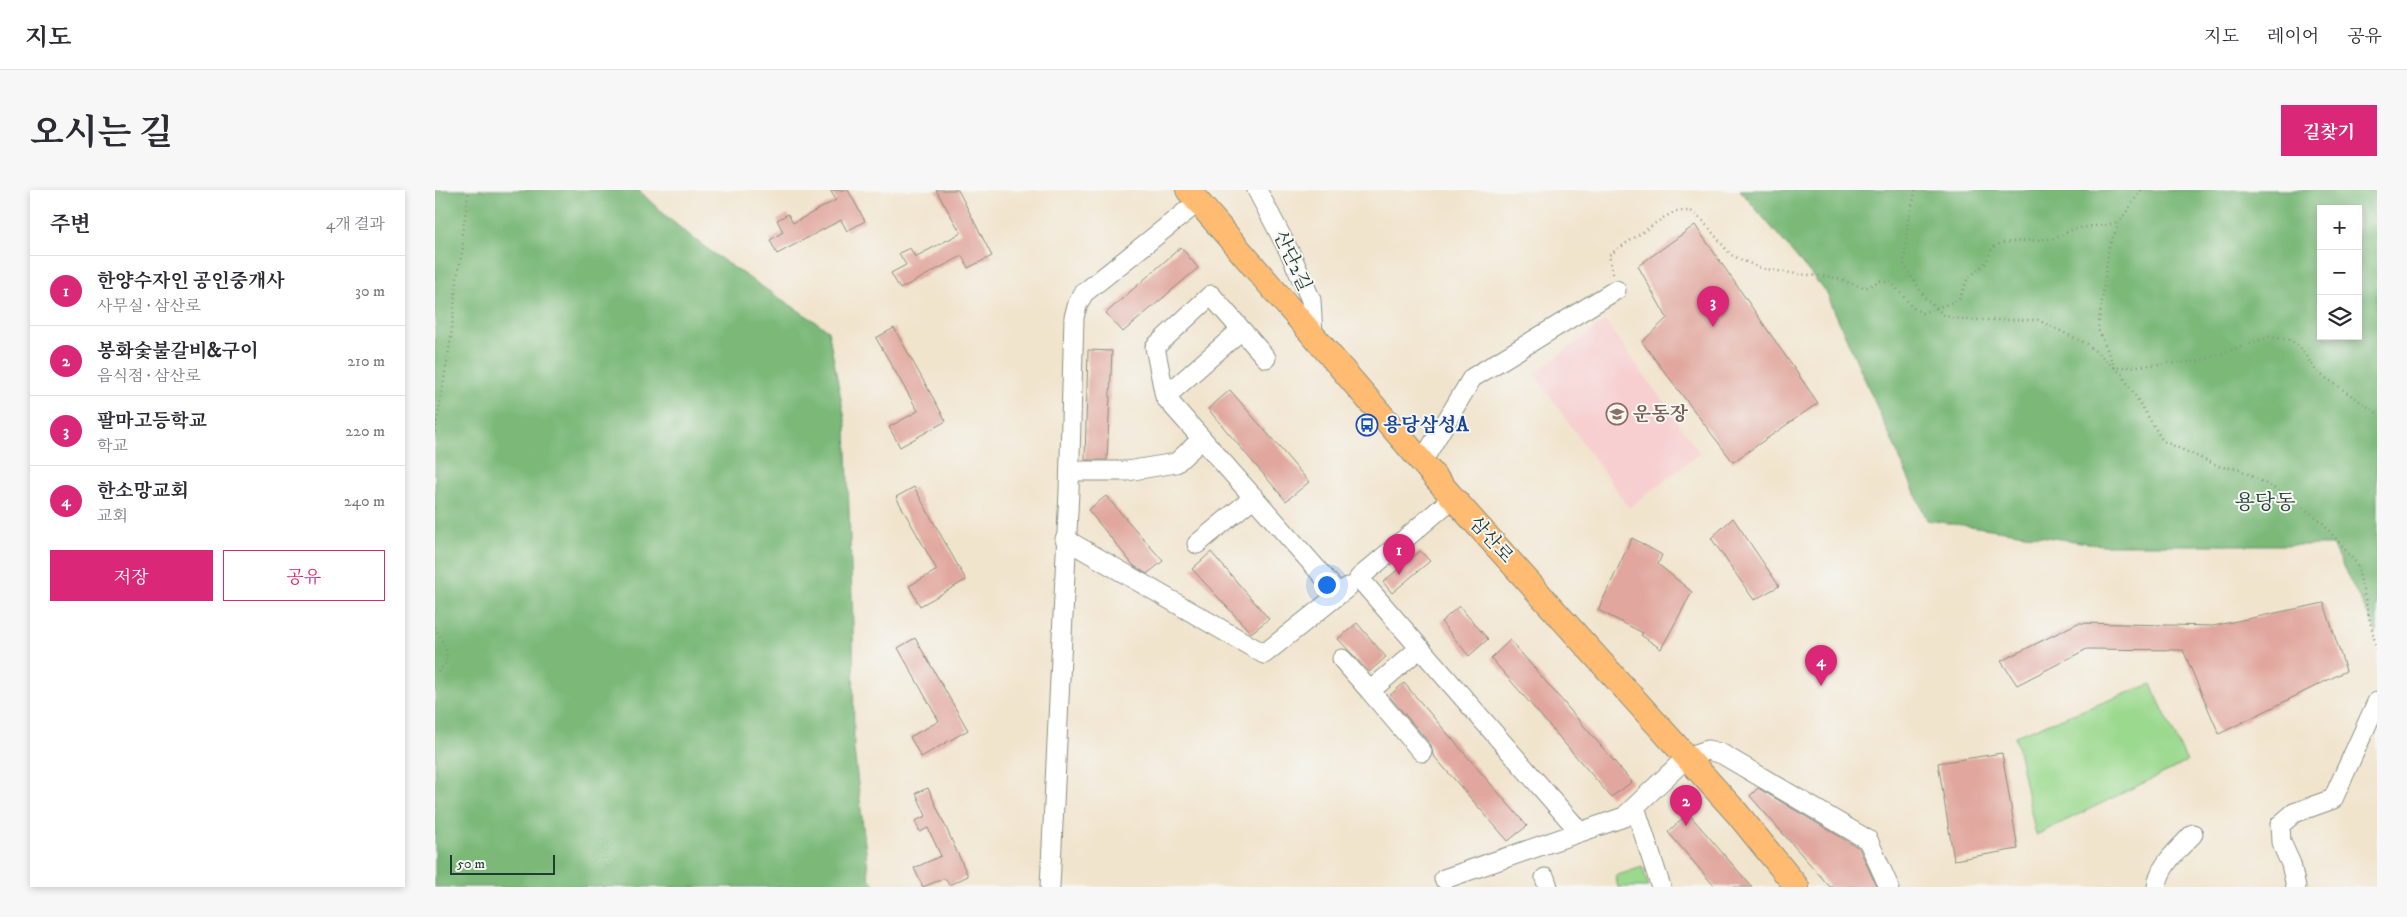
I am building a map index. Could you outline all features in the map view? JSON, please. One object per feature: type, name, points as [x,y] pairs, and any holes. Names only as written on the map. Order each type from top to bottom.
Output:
[{"type":"main road","name":"삼산로","points":[[1193,196],[1453,498],[1737,813],[1795,886]]},
{"type":"street","name":"산단2길","points":[[1257,190],[1291,255],[1311,300],[1313,335]]},
{"type":"street","points":[[1050,887],[1065,539],[1070,471],[1074,317],[1078,303],[1084,293],[1193,196]]},
{"type":"street","points":[[1422,462],[1472,378],[1616,290]]},
{"type":"street","points":[[1266,358],[1211,296],[1155,347],[1165,397],[1339,594]]},
{"type":"street","points":[[1165,397],[1241,330]]},
{"type":"street","points":[[1070,471],[1127,471],[1175,463],[1203,439]]},
{"type":"street","points":[[1197,544],[1254,497]]},
{"type":"street","points":[[1065,539],[1264,654],[1359,578],[1453,498]]},
{"type":"street","points":[[1359,578],[1580,832]]},
{"type":"street","points":[[1370,691],[1420,648]]},
{"type":"street","points":[[1342,659],[1421,752]]},
{"type":"street","points":[[2296,887],[2291,864],[2281,842],[2280,825],[2294,813],[2333,799],[2377,702]]},
{"type":"street","points":[[1444,879],[1624,817],[1687,758],[1707,750],[1722,754],[1869,840],[1889,887]]},
{"type":"street","points":[[1635,807],[1661,887]]},
{"type":"street","points":[[2157,887],[2157,880],[2165,866],[2193,834]]},
{"type":"path","points":[[435,432],[451,338],[457,278],[463,248],[462,234],[469,190]]},
{"type":"path","points":[[1916,190],[1908,221],[1905,265],[1925,298],[1945,316],[1964,320],[2038,320],[2087,344],[2121,373],[2163,440],[2221,467],[2239,469],[2288,496],[2322,522],[2357,564],[2377,651]]},
{"type":"path","points":[[2115,368],[2098,329],[2109,247],[2119,223],[2141,190]]},
{"type":"path","points":[[1616,290],[1609,255],[1663,218],[1677,211],[1691,211],[1703,221],[1731,255],[1760,268],[1832,277],[1865,288],[1880,281],[1892,283],[1912,307],[1922,313],[1959,300],[1968,278],[1986,263],[1992,248],[2001,242],[2057,238],[2068,231],[2079,228],[2119,223]]},
{"type":"path","points":[[2115,368],[2200,361],[2269,337],[2290,340],[2299,346],[2317,372],[2377,414]]},
{"type":"path","points":[[435,627],[446,649],[447,662],[435,675]]},
{"type":"shaded area","name":"운동장","points":[[1605,321],[1700,453],[1629,508],[1534,374]]},
{"type":"green space","points":[[435,190],[639,190],[660,211],[706,248],[828,330],[846,425],[853,624],[854,749],[869,878],[878,887],[435,887]]},
{"type":"green space","points":[[1740,190],[2377,190],[2377,633],[2332,545],[2102,545],[1927,520],[1826,292]]},
{"type":"green space","points":[[2151,684],[2187,762],[2036,835],[2015,736]]},
{"type":"green space","points":[[1642,867],[1649,887],[1618,887],[1615,876]]},
{"type":"building","points":[[830,190],[848,190],[865,221],[847,231],[841,220],[777,254],[770,240],[783,232],[777,220],[788,214],[793,223],[836,200]]},
{"type":"building","points":[[936,190],[958,190],[992,256],[968,268],[962,256],[900,289],[891,273],[906,265],[899,253],[910,248],[915,257],[961,233]]},
{"type":"building","points":[[1695,225],[1818,403],[1733,462],[1642,342],[1667,318],[1638,266]]},
{"type":"building","points":[[1181,247],[1198,268],[1123,332],[1106,313]]},
{"type":"building","points":[[894,328],[946,421],[900,447],[889,427],[918,411],[876,338]]},
{"type":"building","points":[[1088,350],[1112,351],[1107,460],[1085,460]]},
{"type":"building","points":[[1230,390],[1309,482],[1286,501],[1208,409]]},
{"type":"building","points":[[914,487],[966,580],[920,606],[909,586],[937,570],[896,497]]},
{"type":"building","points":[[1106,496],[1163,561],[1147,574],[1134,566],[1088,510]]},
{"type":"building","points":[[1733,518],[1779,586],[1754,600],[1711,538]]},
{"type":"building","points":[[1632,538],[1662,555],[1658,564],[1692,592],[1661,649],[1641,635],[1643,633],[1598,610]]},
{"type":"building","points":[[1420,551],[1430,561],[1392,593],[1383,582]]},
{"type":"building","points":[[1211,552],[1269,619],[1251,633],[1192,569]]},
{"type":"building","points":[[2324,603],[2346,671],[2219,734],[2183,650],[2087,649],[2017,685],[2001,661],[2078,623],[2213,626]]},
{"type":"building","points":[[1459,606],[1488,639],[1469,656],[1441,622]]},
{"type":"building","points":[[1357,623],[1386,657],[1369,672],[1338,639]]},
{"type":"building","points":[[915,638],[968,730],[921,757],[910,737],[939,721],[898,648]]},
{"type":"building","points":[[1510,640],[1632,782],[1611,797],[1491,658]]},
{"type":"building","points":[[1404,683],[1527,826],[1508,841],[1433,755],[1431,745],[1389,696]]},
{"type":"building","points":[[2002,753],[2018,849],[1954,860],[1938,763]]},
{"type":"building","points":[[928,788],[968,876],[949,885],[945,878],[923,887],[914,868],[941,856],[928,828],[920,832],[915,821],[926,816],[916,793]]},
{"type":"building","points":[[1758,788],[1859,848],[1877,887],[1830,887],[1750,796]]},
{"type":"building","points":[[1688,813],[1752,887],[1715,887],[1668,832]]},
{"type":"place","name":"팔마고등학교","points":[[1713,327]]},
{"type":"place","name":"운동장","points":[[1617,414]]},
{"type":"place","name":"용당삼성A","points":[[1367,425]]},
{"type":"place","name":"한양수자인 공인중개사","points":[[1399,575]]},
{"type":"place","name":"한소망교회","points":[[1821,686]]},
{"type":"place","name":"봉화숯불갈비&구이","points":[[1686,826]]},
{"type":"district","name":"용당동","points":[[2265,503]]}]
